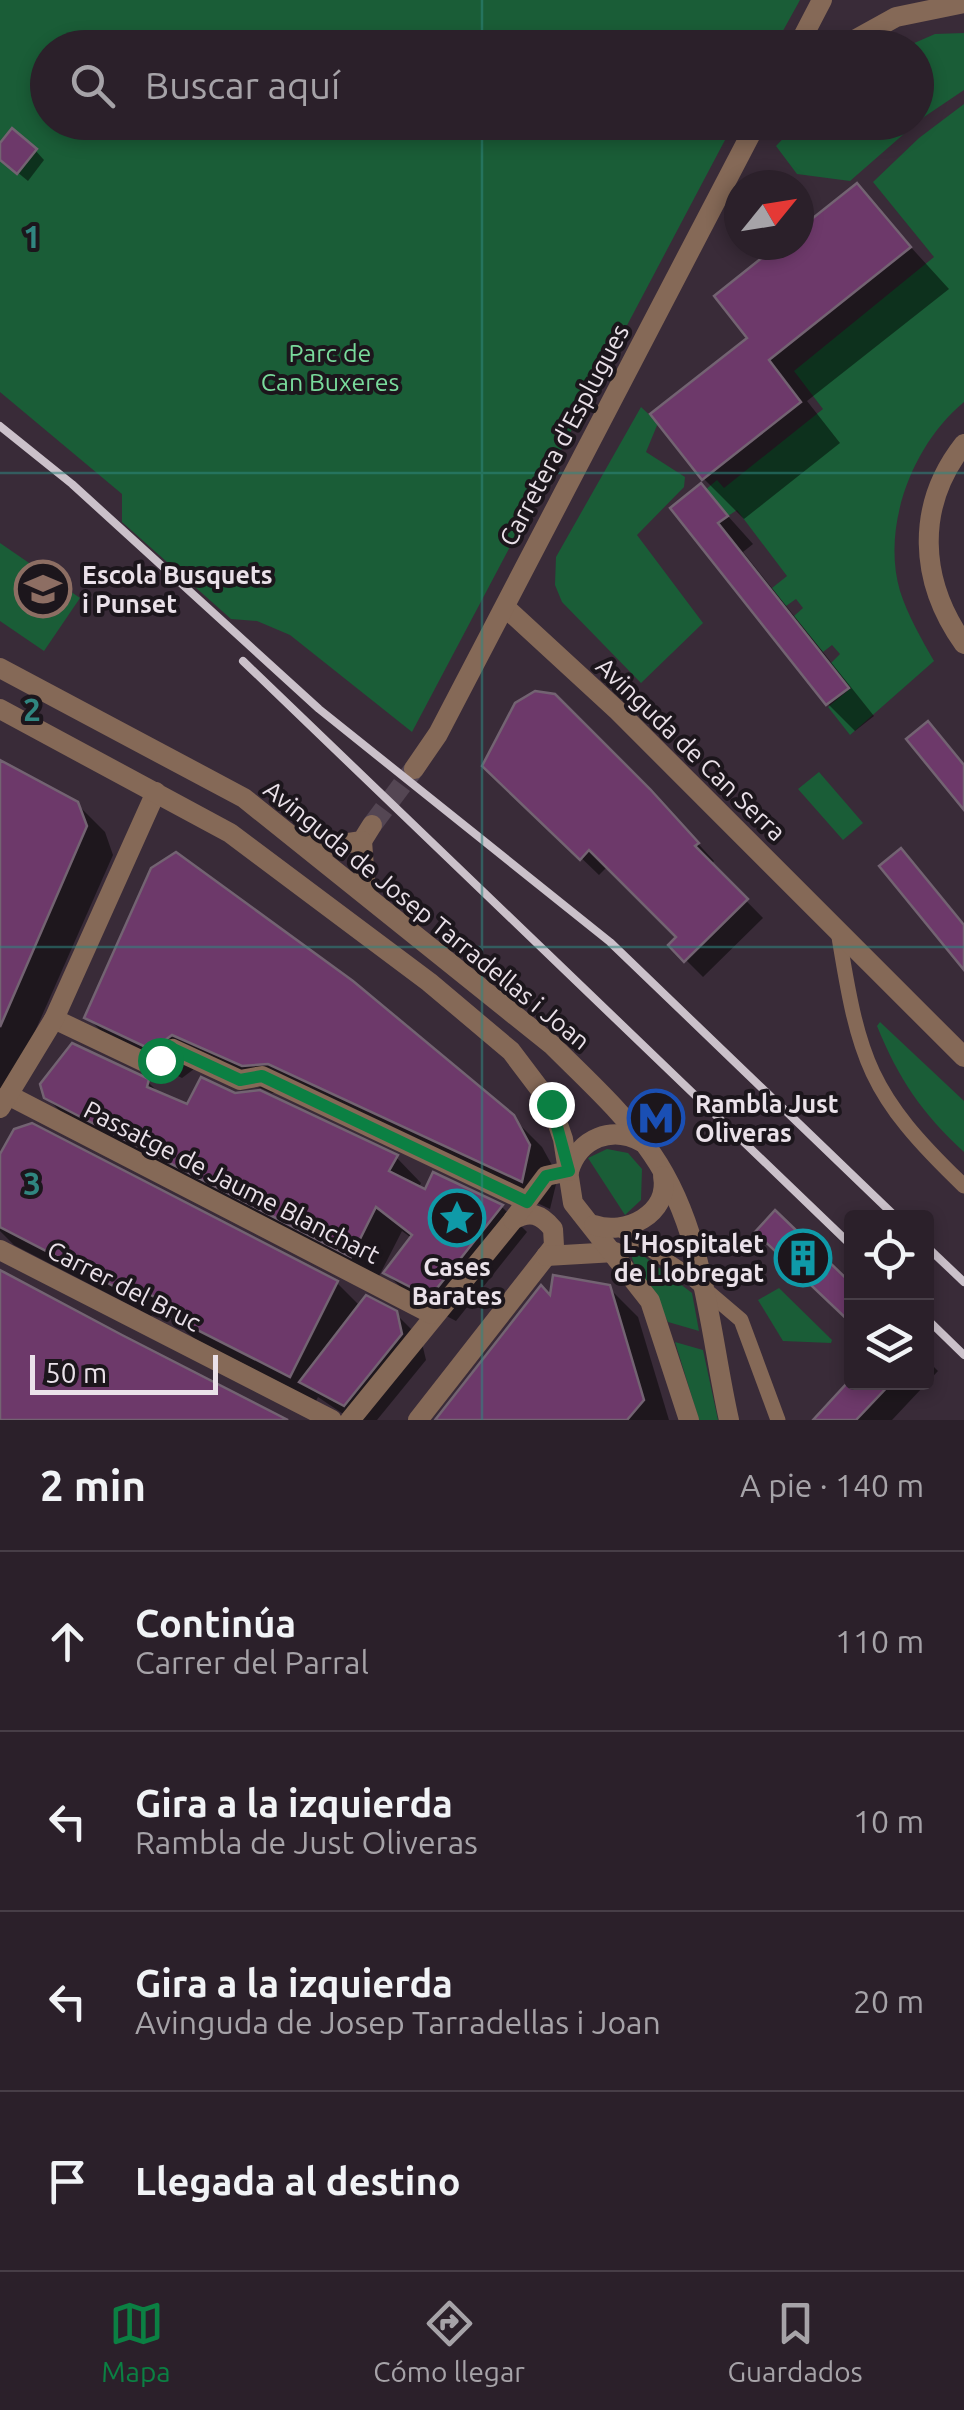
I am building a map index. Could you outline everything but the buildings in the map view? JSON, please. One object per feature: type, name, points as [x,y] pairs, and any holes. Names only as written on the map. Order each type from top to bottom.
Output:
[{"type":"street","points":[[806,30],[822,0]]},
{"type":"street","points":[[872,30],[896,16],[964,3]]},
{"type":"street","name":"Carretera d'Esplugues","points":[[414,769],[438,734],[505,608],[748,140]]},
{"type":"street","points":[[964,444],[936,492],[928,550],[934,590],[964,644]]},
{"type":"street","name":"Avinguda de Can Serra","points":[[505,608],[618,710],[964,1057]]},
{"type":"street","name":"Avinguda de Josep Tarradellas i Joan","points":[[0,668],[244,798],[552,1045],[643,1142],[662,1171],[689,1232],[705,1289],[729,1420]]},
{"type":"street","name":"Avinguda de Josep Tarradellas i Joan","points":[[0,709],[230,833],[429,982],[511,1051],[551,1104],[569,1171],[573,1203],[650,1301],[689,1420]]},
{"type":"street","points":[[4,1102],[54,1019],[156,792]]},
{"type":"street","points":[[299,839],[328,846],[367,833],[366,896]]},
{"type":"street","points":[[54,1019],[155,1068],[173,1049],[240,1080],[262,1076],[524,1200]]},
{"type":"street","name":"Passatge de Jaume Blanchart","points":[[4,1102],[432,1314]]},
{"type":"street","points":[[350,1420],[546,1176],[569,1171],[574,1156],[599,1136],[616,1133],[643,1142]]},
{"type":"street","points":[[594,1225],[620,1229],[638,1223],[659,1200],[665,1183],[662,1171]]},
{"type":"street","points":[[418,1420],[546,1256],[555,1239],[547,1221],[531,1213],[513,1220]]},
{"type":"street","name":"Carrer del Bruc","points":[[0,1250],[332,1420]]},
{"type":"street","points":[[546,1256],[615,1252]]},
{"type":"lane","points":[[838,932],[852,1020],[864,1058],[892,1112],[964,1186]]},
{"type":"lane","points":[[620,1229],[736,1313],[749,1331],[778,1420]]},
{"type":"green space","name":"Parc de Can Buxeres","points":[[0,0],[800,0],[783,30],[30,30],[30,140],[725,140],[412,732],[290,635],[257,621],[231,619],[122,522],[122,494],[0,392]]},
{"type":"green space","points":[[964,33],[964,90],[934,110],[934,34]]},
{"type":"green space","points":[[964,104],[964,402],[930,440],[916,463],[898,514],[895,566],[911,618],[934,661],[850,735],[828,707],[851,688],[831,663],[840,654],[832,645],[823,652],[794,616],[803,608],[796,599],[786,606],[772,588],[787,576],[737,510],[728,516],[697,497],[717,480],[724,488],[823,409],[794,371],[934,257],[873,182],[917,140],[934,140],[934,127]]},
{"type":"green space","points":[[782,140],[897,140],[850,181],[814,176],[814,170],[794,170],[776,146]]},
{"type":"green space","points":[[641,407],[658,423],[646,452],[685,477],[684,487],[637,535],[703,623],[641,683],[562,602],[555,585],[556,557]]},
{"type":"green space","points":[[0,543],[80,598],[44,651],[0,621]]},
{"type":"green space","points":[[819,772],[863,823],[843,840],[798,789]]},
{"type":"green space","points":[[880,1022],[964,1101],[964,1152],[913,1095],[885,1045],[877,1026]]},
{"type":"green space","points":[[607,1149],[628,1153],[642,1169],[641,1200],[625,1215],[588,1158]]},
{"type":"green space","points":[[637,1251],[692,1293],[699,1331],[668,1322],[633,1262],[631,1254]]},
{"type":"green space","points":[[779,1288],[831,1343],[783,1341],[758,1300]]},
{"type":"green space","points":[[675,1342],[703,1350],[718,1420],[699,1420]]},
{"type":"tunnel","points":[[372,825],[414,769]]},
{"type":"railway","points":[[0,426],[72,484],[319,709],[610,942],[889,1210]]},
{"type":"railway","points":[[243,661],[844,1238]]},
{"type":"railway","points":[[934,1254],[964,1282]]},
{"type":"railway","points":[[934,1326],[964,1355]]},
{"type":"place","name":"Escola Busquets i Punset","points":[[43,589]]},
{"type":"place","name":"Rambla Just Oliveras","points":[[656,1118]]},
{"type":"place","name":"Cases Barates","points":[[457,1218]]},
{"type":"place","name":"L’Hospitalet de Llobregat","points":[[803,1258]]},
{"type":"route","points":[[160,1060],[165,1060],[173,1049],[240,1080],[262,1076],[527,1202],[546,1176],[569,1171],[551,1104]]}]
